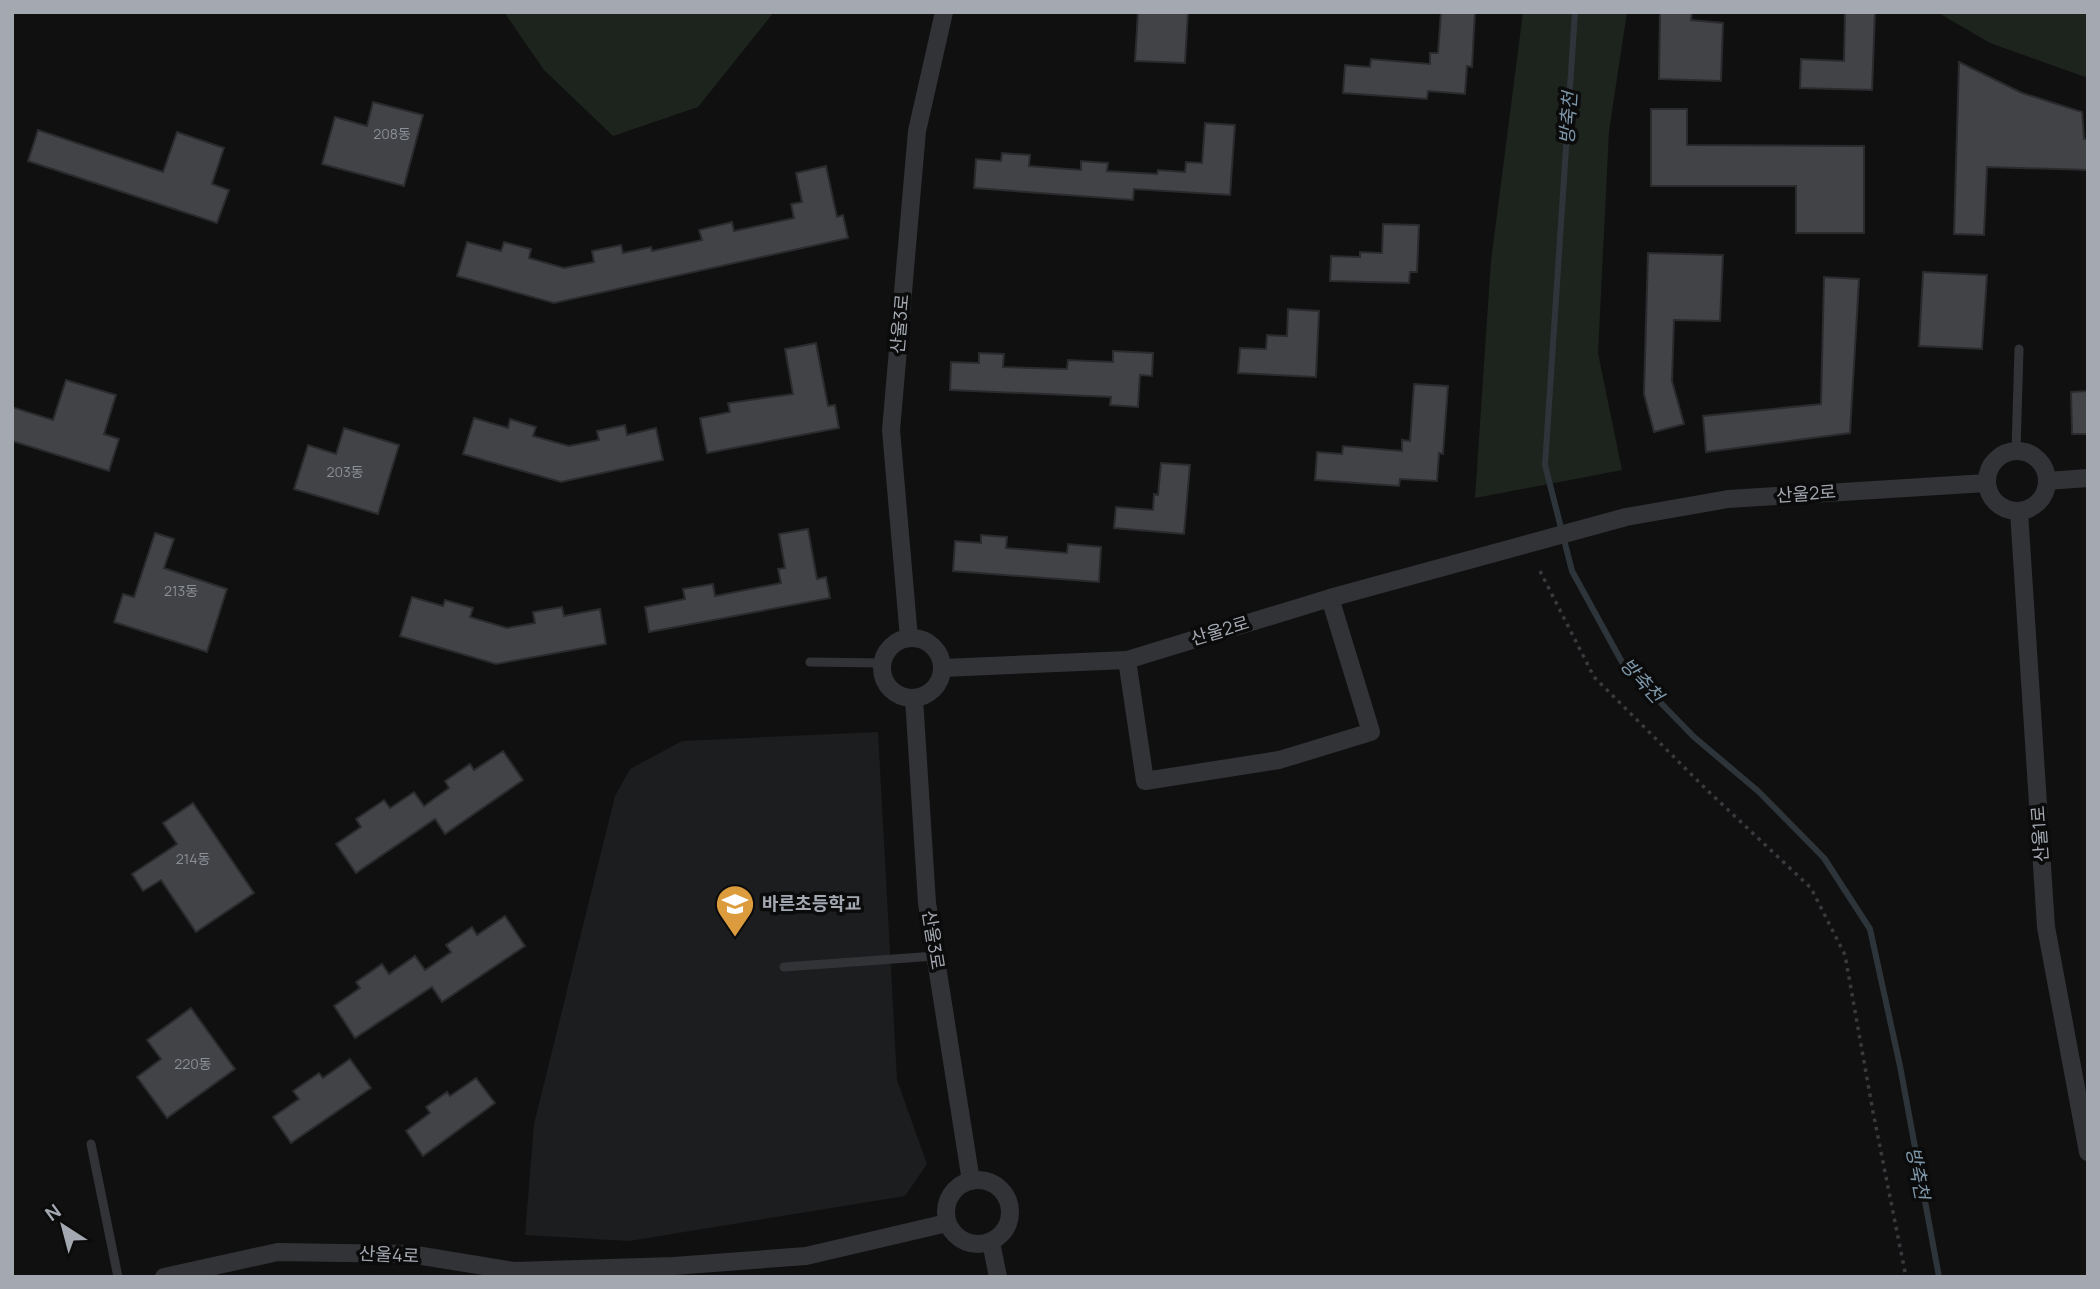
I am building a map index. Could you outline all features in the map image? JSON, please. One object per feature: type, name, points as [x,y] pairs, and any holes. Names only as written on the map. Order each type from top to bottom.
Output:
[{"type":"street","name":"산울3로","points":[[909,638],[891,430],[917,131],[944,12]]},
{"type":"street","points":[[2016,451],[2034,457],[2041,464],[2047,481],[2040,501],[2032,508],[2019,512],[2003,509],[1995,503],[1986,483],[1991,466],[1997,458],[2016,451]]},
{"type":"street","points":[[2047,481],[2088,478]]},
{"type":"street","name":"산울2로","points":[[943,668],[1127,660],[1330,597],[1626,517],[1728,499],[1986,483]]},
{"type":"street","name":"산울1로","points":[[2019,512],[2046,927],[2088,1152]]},
{"type":"street","points":[[1127,660],[1145,781],[1279,760],[1371,732],[1330,597]]},
{"type":"street","points":[[909,638],[928,642],[936,649],[943,668],[936,687],[928,694],[914,698],[891,690],[882,673],[882,663],[892,646],[909,638]]},
{"type":"street","name":"산울3로","points":[[914,698],[927,903],[971,1181]]},
{"type":"street","points":[[971,1181],[989,1181],[999,1186],[1010,1205],[1008,1226],[991,1242],[974,1244],[964,1241],[955,1236],[947,1223],[946,1205],[950,1195],[958,1187],[971,1181]]},
{"type":"street","name":"산울4로","points":[[164,1277],[278,1252],[410,1254],[513,1274],[674,1266],[806,1256],[947,1223]]},
{"type":"street","points":[[991,1242],[998,1277]]},
{"type":"lane","points":[[2016,451],[2018,349]]},
{"type":"lane","points":[[810,662],[882,663]]},
{"type":"lane","points":[[784,967],[935,956]]},
{"type":"lane","points":[[91,1143],[118,1277]]},
{"type":"path","points":[[1539,571],[1594,677],[1707,791],[1811,888],[1845,955],[1906,1277]]},
{"type":"shaded area","points":[[504,12],[774,12],[698,107],[613,136],[544,70]]},
{"type":"shaded area","points":[[1523,12],[1627,12],[1609,131],[1598,353],[1622,470],[1475,498],[1491,261]]},
{"type":"shaded area","points":[[1937,12],[2088,12],[2088,78],[1990,43]]},
{"type":"shaded area","name":"바른초등학교","points":[[878,732],[897,1080],[927,1164],[905,1196],[629,1241],[525,1235],[534,1124],[615,796],[630,769],[682,741]]},
{"type":"building","points":[[1138,12],[1188,12],[1185,63],[1135,61]]},
{"type":"building","points":[[1441,12],[1475,12],[1472,67],[1467,66],[1465,94],[1428,91],[1427,99],[1343,93],[1345,65],[1370,67],[1371,59],[1430,64],[1430,53],[1438,53]]},
{"type":"building","points":[[1660,12],[1692,12],[1691,20],[1723,23],[1721,81],[1659,79]]},
{"type":"building","points":[[1845,12],[1875,12],[1872,90],[1800,88],[1801,59],[1844,61]]},
{"type":"building","points":[[1959,62],[2022,93],[2082,112],[2084,139],[2088,139],[2088,170],[1987,167],[1984,235],[1954,234]]},
{"type":"building","points":[[373,102],[423,115],[404,186],[322,164],[335,117],[367,126]]},
{"type":"building","points":[[1651,109],[1687,109],[1687,145],[1864,146],[1864,233],[1796,233],[1796,186],[1651,186]]},
{"type":"building","points":[[1205,123],[1235,125],[1230,195],[1134,189],[1133,200],[974,188],[976,159],[1001,161],[1002,153],[1030,155],[1029,166],[1081,170],[1081,161],[1108,163],[1107,171],[1157,174],[1158,170],[1185,172],[1186,162],[1202,163]]},
{"type":"building","points":[[38,130],[163,172],[177,132],[224,148],[212,184],[229,190],[217,223],[28,161]]},
{"type":"building","points":[[826,166],[837,217],[843,215],[848,238],[554,303],[457,276],[467,242],[501,251],[504,242],[531,249],[529,258],[564,268],[594,262],[592,251],[621,245],[623,253],[651,247],[652,251],[702,240],[699,230],[732,222],[734,231],[794,218],[791,204],[802,202],[796,173]]},
{"type":"building","points":[[1383,224],[1419,225],[1417,272],[1410,272],[1409,283],[1330,281],[1331,256],[1360,257],[1360,252],[1382,253]]},
{"type":"building","points":[[1648,253],[1723,255],[1720,321],[1674,320],[1672,381],[1684,424],[1654,432],[1644,394]]},
{"type":"building","points":[[1923,272],[1987,275],[1982,349],[1919,346]]},
{"type":"building","points":[[1824,277],[1859,279],[1850,433],[1706,452],[1703,416],[1821,404]]},
{"type":"building","points":[[1288,309],[1319,311],[1316,377],[1238,373],[1240,348],[1266,349],[1267,335],[1287,336]]},
{"type":"building","points":[[816,343],[828,406],[835,405],[839,428],[707,453],[700,418],[730,412],[728,403],[793,394],[785,349]]},
{"type":"building","points":[[1113,351],[1153,353],[1152,376],[1140,375],[1138,407],[1110,405],[1111,397],[950,390],[951,362],[979,363],[979,353],[1004,354],[1003,367],[1067,369],[1068,360],[1113,362]]},
{"type":"building","points":[[66,380],[116,395],[104,434],[119,439],[109,471],[12,441],[12,407],[53,420]]},
{"type":"building","points":[[1414,384],[1448,386],[1443,454],[1439,453],[1437,481],[1400,479],[1399,486],[1315,480],[1317,452],[1342,454],[1343,446],[1402,451],[1402,440],[1410,441]]},
{"type":"building","points":[[2088,391],[2088,434],[2072,434],[2071,392]]},
{"type":"building","points":[[474,418],[508,428],[510,419],[536,427],[533,436],[569,446],[599,440],[597,431],[625,425],[627,435],[656,428],[663,460],[561,482],[463,454]]},
{"type":"building","points":[[344,428],[399,445],[378,514],[294,489],[308,445],[336,454]]},
{"type":"building","points":[[1161,463],[1190,465],[1184,534],[1114,528],[1116,507],[1153,510],[1154,494],[1158,495]]},
{"type":"building","points":[[808,529],[817,579],[826,577],[830,598],[649,632],[645,607],[685,599],[683,589],[713,584],[715,596],[781,583],[778,569],[785,568],[779,534]]},
{"type":"building","points":[[155,533],[174,539],[164,568],[227,589],[207,652],[114,622],[123,594],[134,597]]},
{"type":"building","points":[[981,535],[1007,537],[1006,548],[1067,553],[1068,544],[1101,547],[1099,582],[953,571],[955,541],[981,543]]},
{"type":"building","points":[[412,597],[443,606],[445,600],[473,608],[470,617],[507,628],[535,623],[533,612],[562,607],[564,616],[600,609],[606,644],[496,664],[400,636]]},
{"type":"building","points":[[503,751],[523,780],[445,834],[435,819],[356,873],[336,844],[361,827],[356,819],[384,800],[390,808],[414,792],[424,806],[449,788],[445,781],[470,764],[474,770]]},
{"type":"building","points":[[193,803],[254,893],[196,932],[161,880],[143,891],[132,874],[177,844],[163,823]]},
{"type":"building","points":[[505,916],[525,946],[442,1002],[432,987],[355,1038],[334,1006],[360,988],[356,982],[382,964],[389,974],[415,956],[425,970],[451,952],[446,945],[472,927],[477,935]]},
{"type":"building","points":[[191,1008],[235,1069],[167,1118],[137,1077],[161,1059],[147,1040]]},
{"type":"building","points":[[350,1059],[371,1088],[291,1143],[273,1117],[299,1099],[293,1091],[319,1073],[323,1078]]},
{"type":"building","points":[[476,1078],[495,1103],[423,1156],[406,1131],[430,1113],[426,1107],[447,1092],[450,1096]]},
{"type":"waterway","name":"방축천","points":[[1575,12],[1545,465],[1572,571],[1623,664],[1694,737],[1758,791],[1824,858],[1870,929],[1900,1066],[1939,1277]]},
{"type":"place","name":"바른초등학교","points":[[735,938]]}]
